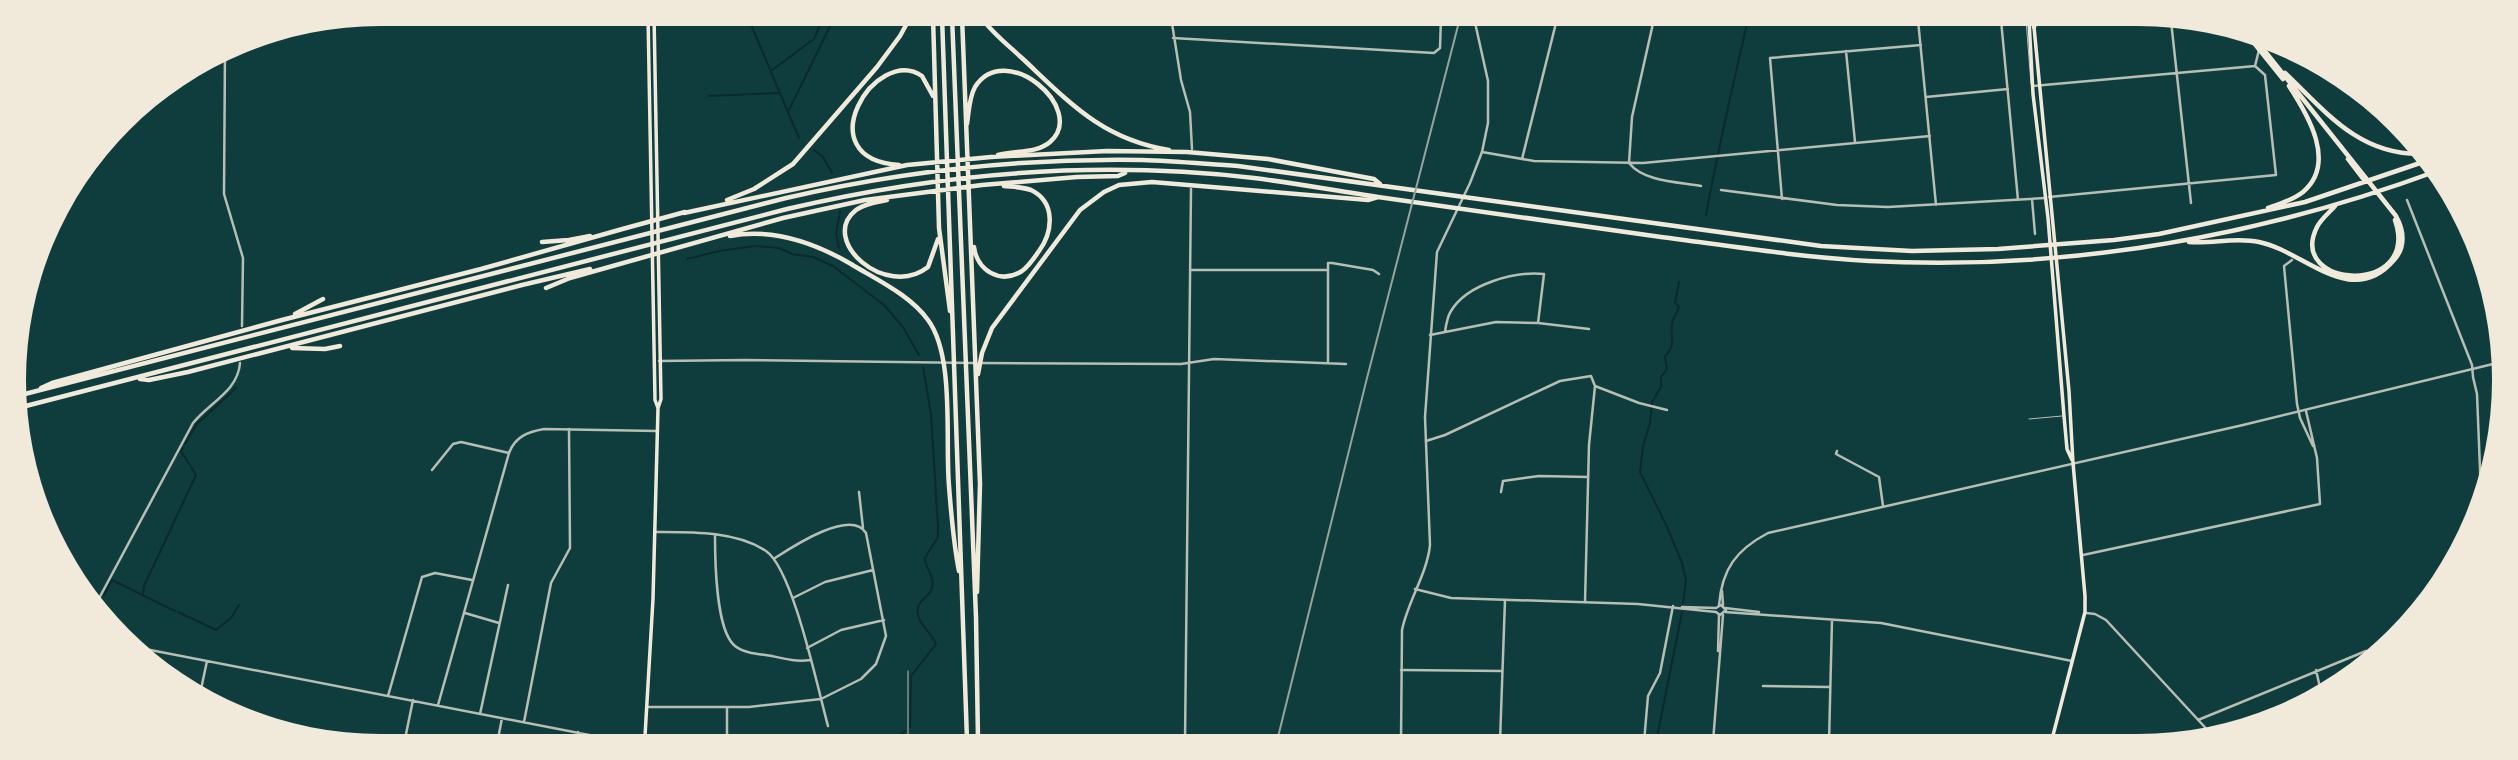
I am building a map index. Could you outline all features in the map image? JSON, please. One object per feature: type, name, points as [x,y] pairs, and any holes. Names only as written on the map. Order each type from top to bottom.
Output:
[{"type":"highway","points":[[34,392],[52,383],[720,203],[754,189],[793,164],[877,67],[906,26]]},
{"type":"highway","points":[[933,26],[939,228],[948,304],[952,315]]},
{"type":"highway","points":[[942,26],[967,734]]},
{"type":"highway","points":[[952,26],[976,617],[978,734]]},
{"type":"highway","points":[[962,26],[978,358],[981,517],[976,617]]},
{"type":"highway","points":[[989,26],[1093,121],[1131,142],[1291,162],[1374,179],[1381,184]]},
{"type":"highway","points":[[2258,47],[2359,172]]},
{"type":"highway","points":[[2181,242],[2256,241],[2291,252],[2324,273],[2340,279],[2364,279],[2377,274],[2393,261],[2403,242],[2400,223],[2262,49]]},
{"type":"highway","points":[[907,165],[875,161],[858,148],[853,134],[856,109],[880,79],[892,71],[902,69],[922,76],[935,102]]},
{"type":"highway","points":[[966,135],[970,99],[976,86],[990,74],[1008,70],[1028,77],[1054,100],[1060,116],[1056,134],[1042,147],[991,157]]},
{"type":"highway","points":[[2278,71],[2349,132],[2378,148],[2409,153]]},
{"type":"highway","points":[[2251,215],[2301,194],[2317,172],[2319,156],[2315,137],[2289,86]]},
{"type":"highway","points":[[684,213],[907,165],[991,157],[1107,151],[1189,151]]},
{"type":"highway","points":[[27,394],[760,205],[848,184],[921,172],[1025,162],[1142,160],[1238,166],[1821,246],[1912,251],[2038,247],[2159,234],[2305,202],[2418,164]]},
{"type":"highway","points":[[546,288],[570,278],[783,218],[865,200],[982,185],[1118,176],[1129,171]]},
{"type":"highway","points":[[27,406],[825,200],[895,187],[982,176],[1129,171],[1253,178],[1802,256],[1910,262],[2040,259],[2181,242],[2335,206],[2426,175]]},
{"type":"highway","points":[[978,358],[992,328],[1080,210],[1104,192],[1119,185],[1169,182],[1368,200],[1380,197]]},
{"type":"highway","points":[[971,217],[978,261],[987,272],[1001,276],[1021,272],[1048,236],[1048,210],[1036,194],[1021,187],[982,185]]},
{"type":"highway","points":[[909,194],[867,204],[852,214],[844,233],[848,246],[856,257],[893,278],[914,276],[928,267],[933,259],[939,228]]},
{"type":"highway","points":[[2335,206],[2316,230],[2315,253],[2323,267],[2348,277],[2380,269],[2397,249],[2396,220],[2386,204]]},
{"type":"highway","points":[[542,242],[569,240],[626,228]]},
{"type":"highway","points":[[698,243],[755,234],[793,239],[828,251],[912,303],[930,322],[944,368],[949,487],[962,583]]},
{"type":"highway","points":[[136,378],[149,380],[188,372],[541,280],[628,261]]},
{"type":"highway","points":[[282,320],[323,299]]},
{"type":"highway","points":[[274,350],[340,346]]},
{"type":"main road","points":[[648,26],[655,217]]},
{"type":"main road","points":[[645,734],[658,431],[658,408],[655,400],[658,361],[654,26]]},
{"type":"main road","points":[[2031,26],[2033,88],[2071,415],[2085,612],[2053,734]]},
{"type":"main road","points":[[2034,27],[2064,416],[2067,449],[2073,463]]},
{"type":"street","points":[[1172,26],[1190,112],[1189,151]]},
{"type":"street","points":[[1173,38],[1434,53],[1440,48],[1441,26]]},
{"type":"street","points":[[1401,734],[1402,630],[1430,545],[1426,441],[1430,335],[1437,252],[1482,152],[1489,123],[1488,81],[1476,26]]},
{"type":"street","points":[[1522,159],[1556,26]]},
{"type":"street","points":[[1652,26],[1632,117],[1629,163],[1635,170],[1651,176],[1701,186]]},
{"type":"street","points":[[1919,26],[1936,205]]},
{"type":"street","points":[[2002,26],[2018,200]]},
{"type":"street","points":[[2172,28],[2191,203]]},
{"type":"street","points":[[1783,199],[1770,58],[1921,45]]},
{"type":"street","points":[[2255,66],[2260,48]]},
{"type":"street","points":[[1846,51],[1855,143]]},
{"type":"street","points":[[225,63],[224,194],[243,258],[242,326]]},
{"type":"street","points":[[1721,190],[1863,206],[1936,205],[2032,199],[2276,175],[2265,75],[2255,66],[2033,88]]},
{"type":"street","points":[[1926,97],[2008,89]]},
{"type":"street","points":[[1482,152],[1522,159],[1629,163],[1930,136]]},
{"type":"street","points":[[1185,734],[1191,189]]},
{"type":"street","points":[[2032,199],[2035,234]]},
{"type":"street","points":[[2407,200],[2472,365],[2477,394],[2480,472]]},
{"type":"street","points":[[2292,260],[2284,266],[2299,412],[2315,452]]},
{"type":"street","points":[[1328,363],[1328,263],[1348,264],[1379,274]]},
{"type":"street","points":[[1191,271],[1328,270]]},
{"type":"street","points":[[1445,332],[1449,314],[1455,305],[1481,286],[1506,277],[1534,273],[1545,274],[1538,323]]},
{"type":"street","points":[[1430,335],[1496,322],[1589,328]]},
{"type":"street","points":[[658,361],[1189,363],[1214,359],[1346,364]]},
{"type":"street","points":[[100,596],[193,423],[204,409],[234,384],[239,376],[240,363]]},
{"type":"street","points":[[1714,734],[1722,588],[1726,572],[1742,548],[1768,533],[2306,411],[2491,365]]},
{"type":"street","points":[[1426,441],[1445,435],[1560,381],[1591,376],[1595,386],[1590,422],[1585,602]]},
{"type":"street","points":[[1595,386],[1667,410]]},
{"type":"street","points":[[2083,555],[2320,504],[2315,452],[2306,411]]},
{"type":"street","points":[[524,722],[551,583],[570,548],[569,429]]},
{"type":"street","points":[[438,705],[509,453],[517,439],[535,430],[658,431]]},
{"type":"street","points":[[432,470],[453,444],[461,442],[509,453]]},
{"type":"street","points":[[1837,451],[1836,454],[1879,477],[1883,506]]},
{"type":"street","points":[[1502,492],[1503,481],[1539,476],[1588,477]]},
{"type":"street","points":[[859,492],[863,528]]},
{"type":"street","points":[[648,707],[727,707],[821,699],[861,679],[876,664],[885,643],[884,620],[863,528],[851,523],[809,536],[775,558]]},
{"type":"street","points":[[655,532],[715,535],[756,545],[775,558],[789,583],[828,726]]},
{"type":"street","points":[[715,535],[718,591],[730,641],[743,650],[799,662],[810,660]]},
{"type":"street","points":[[793,598],[825,582],[873,570]]},
{"type":"street","points":[[388,696],[422,577],[435,573],[473,580]]},
{"type":"street","points":[[480,713],[508,585]]},
{"type":"street","points":[[1415,589],[1451,598],[1673,606],[1881,623],[2072,661]]},
{"type":"street","points":[[1500,734],[1505,600]]},
{"type":"street","points":[[1645,734],[1648,696],[1660,673],[1673,606]]},
{"type":"street","points":[[2085,612],[2106,620],[2205,727]]},
{"type":"street","points":[[464,613],[499,623]]},
{"type":"street","points":[[1829,734],[1832,619]]},
{"type":"street","points":[[807,648],[841,630],[884,620]]},
{"type":"street","points":[[152,650],[587,734]]},
{"type":"street","points":[[2199,720],[2364,652]]},
{"type":"street","points":[[202,685],[206,661]]},
{"type":"street","points":[[1401,670],[1503,671]]},
{"type":"street","points":[[2316,670],[2319,684]]},
{"type":"street","points":[[1763,686],[1829,687]]},
{"type":"street","points":[[406,734],[413,700]]},
{"type":"street","points":[[727,707],[727,734]]},
{"type":"street","points":[[499,734],[502,718]]},
{"type":"lane","points":[[2029,419],[2071,415]]},
{"type":"lane","points":[[908,671],[908,734]]},
{"type":"waterway","points":[[752,26],[799,138]]},
{"type":"waterway","points":[[771,71],[814,39],[820,26]]},
{"type":"waterway","points":[[788,112],[830,26]]},
{"type":"waterway","points":[[1706,215],[1746,26]]},
{"type":"waterway","points":[[709,96],[778,93]]},
{"type":"waterway","points":[[814,150],[823,157],[832,173]]},
{"type":"waterway","points":[[839,248],[836,233],[840,211]]},
{"type":"waterway","points":[[687,259],[755,246],[779,248],[792,254],[813,257],[833,266],[884,305],[903,327],[919,355]]},
{"type":"waterway","points":[[1679,282],[1675,303],[1679,307],[1671,328],[1671,347],[1665,356],[1667,369],[1661,377],[1661,387],[1652,402],[1640,472],[1682,563],[1686,580],[1683,603]]},
{"type":"waterway","points":[[910,727],[911,676],[936,644],[921,623],[917,611],[919,604],[931,591],[932,578],[925,558],[938,537],[931,414],[923,367]]},
{"type":"waterway","points":[[185,444],[197,424],[236,388]]},
{"type":"waterway","points":[[143,595],[144,586],[196,475],[181,451],[183,448]]},
{"type":"waterway","points":[[104,595],[112,580],[175,611]]},
{"type":"waterway","points":[[178,612],[216,630],[231,618],[239,605]]},
{"type":"waterway","points":[[1658,734],[1682,612]]},
{"type":"waterway","points":[[901,734],[905,731]]},
{"type":"railway","points":[[1279,734],[1458,26]]}]
